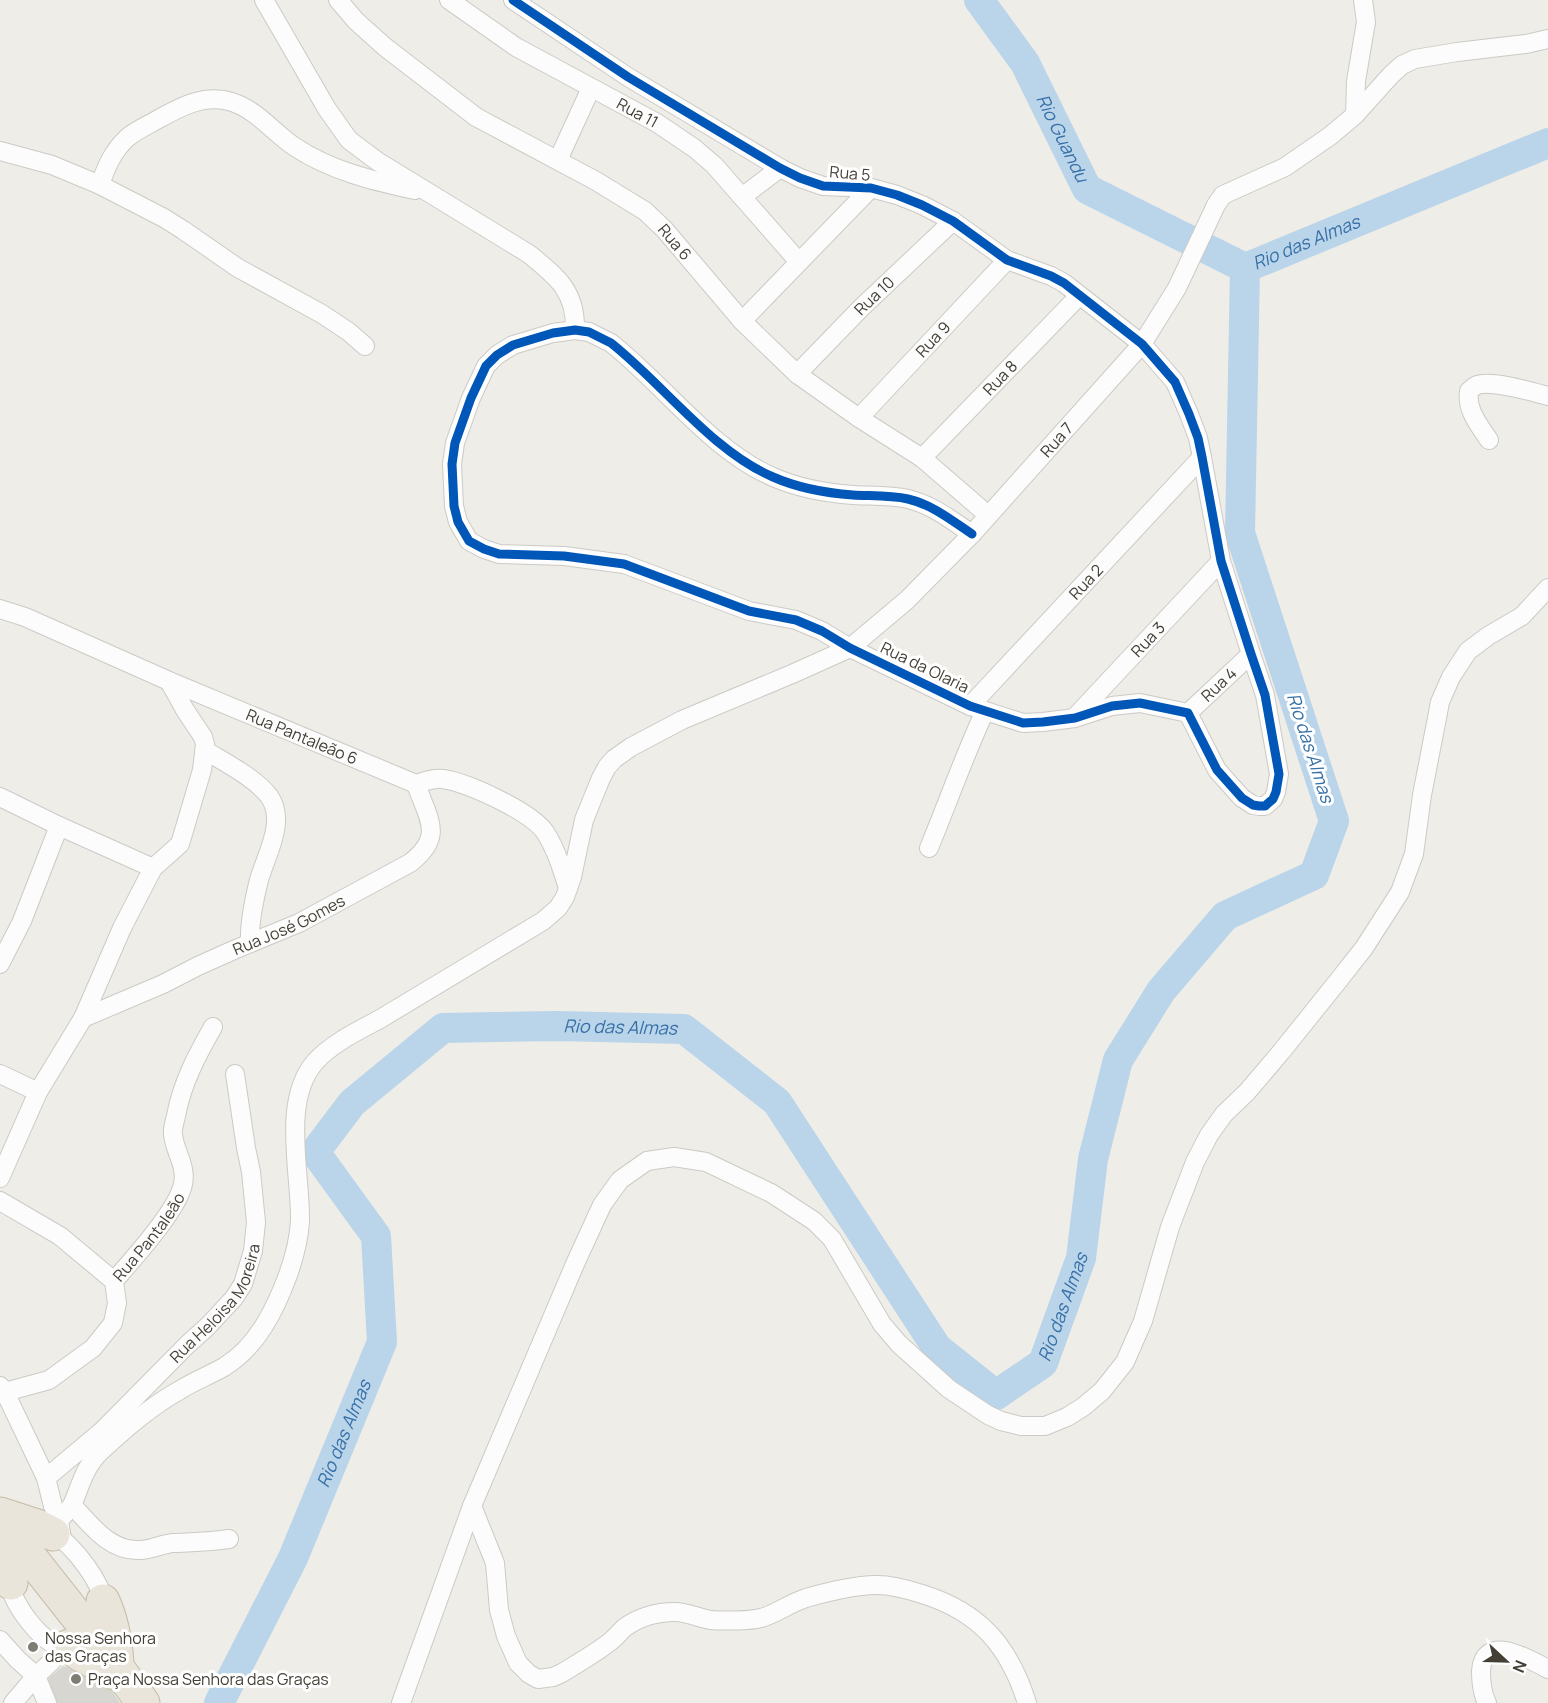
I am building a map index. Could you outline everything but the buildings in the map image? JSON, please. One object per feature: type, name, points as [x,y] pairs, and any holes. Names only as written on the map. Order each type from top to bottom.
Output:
[{"type":"highway","points":[[0,1517],[37,1526],[28,1560],[73,1641],[128,1683]]},
{"type":"highway","points":[[104,1601],[128,1683]]},
{"type":"street","points":[[264,0],[327,109],[349,140],[376,161],[529,254],[554,275],[572,300],[575,330],[589,332],[611,343],[724,446],[760,471],[806,488],[907,499],[938,511],[972,534]]},
{"type":"street","name":"Rua 11","points":[[449,0],[516,46],[674,133],[714,165],[799,262]]},
{"type":"street","name":"Rua 5","points":[[513,0],[628,77],[780,168],[823,186],[871,188],[922,205],[953,221],[1007,260],[1064,283],[1142,344],[1175,382],[1198,438],[1221,561],[1265,694],[1279,774],[1273,799],[1265,806],[1259,806],[1242,798],[1217,770],[1188,713]]},
{"type":"street","points":[[1355,115],[1356,81],[1366,22],[1363,0]]},
{"type":"street","name":"Rua 6","points":[[339,1],[356,21],[385,47],[468,112],[596,181],[645,211],[664,229],[741,321],[797,374],[859,418],[922,458],[988,515]]},
{"type":"street","name":"Rua 7","points":[[28,1560],[72,1505],[85,1470],[98,1454],[165,1399],[238,1357],[263,1327],[273,1310],[288,1274],[298,1237],[300,1222],[296,1147],[298,1096],[315,1062],[357,1031],[543,921],[558,908],[574,870],[584,820],[601,778],[614,759],[631,747],[682,720],[792,675],[850,648],[907,600],[972,534],[1142,344],[1177,288],[1216,205],[1223,195],[1285,167],[1330,135],[1355,115],[1402,65],[1415,59],[1548,39]]},
{"type":"street","points":[[558,160],[591,88]]},
{"type":"street","points":[[100,185],[107,164],[128,138],[156,120],[188,104],[201,100],[219,100],[232,102],[244,108],[283,139],[320,161],[366,179],[429,193]]},
{"type":"street","points":[[0,151],[52,165],[100,185],[183,230],[238,268],[349,332],[365,346]]},
{"type":"street","points":[[742,197],[780,168]]},
{"type":"street","points":[[741,321],[871,188]]},
{"type":"street","name":"Rua 10","points":[[797,374],[861,308],[953,221]]},
{"type":"street","name":"Rua 9","points":[[859,418],[1007,260]]},
{"type":"street","name":"Rua 8","points":[[922,458],[1079,296]]},
{"type":"street","name":"Rua da Olaria","points":[[575,330],[529,339],[513,345],[497,355],[486,366],[478,381],[459,433],[452,464],[453,496],[458,522],[469,541],[499,554],[564,556],[624,564],[748,611],[796,620],[977,708],[1023,723],[1075,718],[1112,706],[1140,703],[1188,713]]},
{"type":"street","points":[[1489,440],[1476,421],[1467,400],[1469,391],[1476,385],[1489,384],[1548,396]]},
{"type":"street","name":"Rua 2","points":[[929,848],[956,782],[977,708],[1202,457]]},
{"type":"street","name":"Rua 3","points":[[1075,718],[1221,561]]},
{"type":"street","points":[[401,1703],[472,1506],[602,1205],[620,1180],[647,1161],[674,1156],[706,1162],[771,1193],[814,1221],[832,1239],[882,1324],[899,1344],[949,1389],[988,1415],[1021,1426],[1045,1426],[1067,1417],[1096,1396],[1125,1362],[1143,1321],[1170,1227],[1195,1162],[1209,1135],[1224,1114],[1247,1092],[1281,1052],[1364,948],[1400,892],[1414,854],[1422,795],[1440,702],[1451,677],[1468,651],[1522,616],[1548,588]]},
{"type":"street","name":"Rua Pantaleão 6","points":[[0,609],[24,617],[169,681],[416,784]]},
{"type":"street","name":"Rua 4","points":[[1188,713],[1251,654]]},
{"type":"street","points":[[0,1178],[38,1092],[83,1018],[122,928],[153,868],[180,844],[206,751],[203,737],[169,681]]},
{"type":"street","points":[[206,751],[236,769],[268,795],[276,816],[276,831],[259,880],[250,930],[250,943]]},
{"type":"street","points":[[416,784],[432,779],[444,779],[462,784],[529,817],[546,834],[560,863],[568,888]]},
{"type":"street","name":"Rua José Gomes","points":[[83,1018],[299,923],[410,863],[420,855],[431,839],[431,826],[416,784]]},
{"type":"street","points":[[0,797],[153,868]]},
{"type":"street","points":[[0,964],[22,921],[59,826]]},
{"type":"street","name":"Rua Pantaleão","points":[[2,1390],[49,1380],[93,1348],[113,1323],[117,1303],[114,1281],[150,1238],[180,1194],[184,1183],[184,1168],[172,1134],[179,1098],[192,1065],[213,1026]]},
{"type":"street","points":[[0,1074],[38,1092]]},
{"type":"street","name":"Rua Heloisa Moreira","points":[[46,1478],[109,1425],[208,1326],[234,1298],[243,1284],[253,1251],[256,1222],[236,1074]]},
{"type":"street","points":[[0,1201],[60,1236],[114,1281]]},
{"type":"street","points":[[2,1390],[46,1478],[53,1506],[28,1560],[95,1579],[104,1601],[104,1607],[36,1676],[13,1703]]},
{"type":"street","points":[[72,1505],[106,1541],[124,1548],[141,1551],[171,1543],[198,1543],[229,1539]]},
{"type":"street","points":[[472,1506],[495,1563],[499,1610],[506,1636],[518,1663],[538,1679],[562,1673],[612,1641],[633,1622],[646,1615],[677,1612],[712,1620],[761,1618],[807,1598],[874,1584],[910,1590],[932,1597],[972,1617],[996,1641],[1020,1680],[1027,1703]]},
{"type":"street","points":[[0,1640],[36,1676],[48,1703]]},
{"type":"street","points":[[1487,1703],[1482,1689],[1481,1674],[1484,1659],[1490,1653],[1511,1651],[1548,1670]]},
{"type":"waterway","name":"Rio Guandu","points":[[979,0],[1025,63],[1087,189],[1245,268]]},
{"type":"waterway","name":"Rio das Almas","points":[[219,1703],[293,1558],[382,1342],[376,1236],[315,1152],[352,1103],[443,1028],[557,1026],[684,1029],[777,1102],[937,1348],[996,1395],[1043,1363],[1081,1258],[1093,1159],[1118,1060],[1161,991],[1225,916],[1314,875],[1334,821],[1240,533],[1245,268],[1548,143]]},
{"type":"cycle path","points":[[513,0],[628,77],[780,168],[823,186],[871,188],[922,205],[953,221],[1007,260],[1064,283],[1142,344],[1175,382],[1198,438],[1221,561],[1265,695],[1279,774],[1273,799],[1265,806],[1259,806],[1242,798],[1217,770],[1188,713],[1140,703],[1112,706],[1075,718],[1023,723],[970,706],[796,620],[749,611],[624,564],[564,556],[499,554],[484,549],[469,541],[458,522],[454,506],[452,464],[455,443],[471,398],[486,366],[497,355],[513,345],[553,333],[575,330],[589,332],[611,343],[630,359],[729,451],[773,477],[812,489],[908,499],[926,505],[972,534]]},
{"type":"place","name":"Nossa Senhora das Graças","points":[[33,1647]]},
{"type":"place","name":"Praça Nossa Senhora das Graças","points":[[76,1679]]}]
